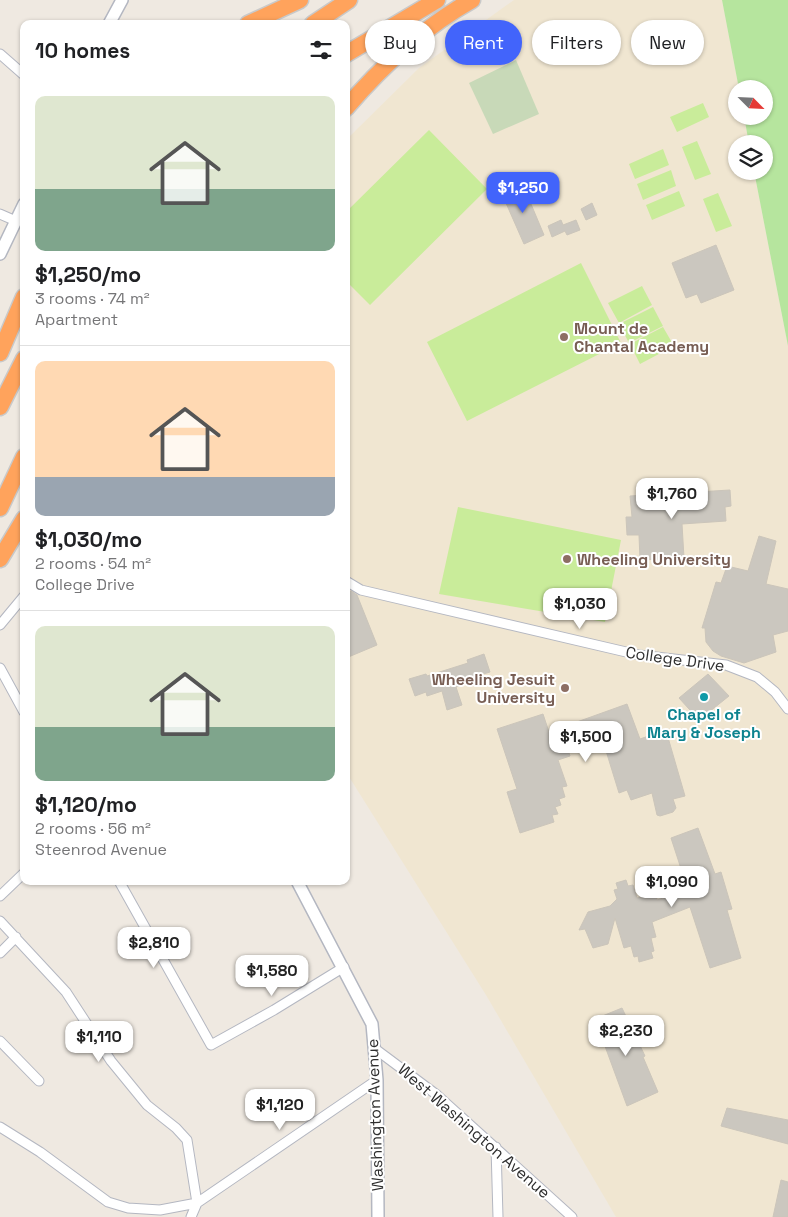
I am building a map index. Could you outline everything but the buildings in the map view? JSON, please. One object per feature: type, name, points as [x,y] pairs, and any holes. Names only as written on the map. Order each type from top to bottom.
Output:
[{"type":"highway","points":[[257,20],[300,0]]},
{"type":"highway","points":[[318,20],[349,0]]},
{"type":"highway","points":[[350,52],[437,0]]},
{"type":"highway","points":[[350,104],[402,49],[428,28],[472,0]]},
{"type":"highway","points":[[0,353],[20,306]]},
{"type":"highway","points":[[0,407],[20,367]]},
{"type":"highway","points":[[0,508],[20,466]]},
{"type":"highway","points":[[0,559],[20,525]]},
{"type":"street","points":[[111,20],[122,0]]},
{"type":"street","points":[[0,54],[20,72]]},
{"type":"street","points":[[0,254],[20,213]]},
{"type":"street","points":[[0,214],[16,222]]},
{"type":"street","name":"College Drive","points":[[350,583],[361,590],[639,656],[680,658],[726,665],[757,677],[774,692],[788,709]]},
{"type":"street","points":[[0,624],[20,601]]},
{"type":"street","points":[[1,674],[20,705]]},
{"type":"street","points":[[0,896],[20,877]]},
{"type":"street","points":[[121,885],[211,1045],[274,1010],[344,967]]},
{"type":"street","name":"Washington Avenue","points":[[299,885],[344,967],[372,1024],[377,1080],[378,1217]]},
{"type":"street","points":[[0,921],[66,992],[86,1019],[111,1061],[147,1105],[176,1128],[187,1140],[197,1203],[191,1217]]},
{"type":"street","points":[[0,953],[16,937]]},
{"type":"street","points":[[0,1041],[39,1081]]},
{"type":"street","name":"West Washington Avenue","points":[[374,1048],[437,1095],[572,1217]]},
{"type":"street","points":[[0,1126],[40,1152],[108,1202],[128,1208],[160,1210],[197,1203],[377,1080]]},
{"type":"street","points":[[496,1147],[498,1217]]},
{"type":"shaded area","name":"Wheeling University","points":[[514,0],[722,0],[737,80],[728,80],[728,125],[746,125],[747,135],[728,135],[728,180],[756,180],[788,346],[788,1217],[616,1217],[486,995],[350,778],[350,136],[419,68],[423,65],[435,65],[435,57],[445,49],[445,65],[522,65],[522,20],[486,20]]},
{"type":"green space","points":[[722,0],[788,0],[788,346],[756,180],[773,180],[773,135],[747,135],[746,125],[773,125],[773,80],[737,80]]},
{"type":"green space","points":[[506,65],[518,65],[539,114],[493,134],[469,83]]},
{"type":"green space","points":[[703,103],[709,117],[677,132],[670,117]]},
{"type":"green space","points":[[429,130],[487,189],[370,305],[350,285],[350,208]]},
{"type":"green space","points":[[697,141],[711,174],[695,180],[682,147]]},
{"type":"green space","points":[[663,149],[669,165],[635,179],[629,164]]},
{"type":"green space","points":[[671,170],[676,186],[643,200],[637,184]]},
{"type":"green space","points":[[679,191],[685,206],[652,220],[646,205]]},
{"type":"green space","points":[[718,193],[732,226],[716,232],[703,199]]},
{"type":"green space","points":[[581,263],[621,343],[467,421],[427,342]]},
{"type":"green space","points":[[642,286],[652,305],[619,323],[608,303]]},
{"type":"green space","points":[[653,307],[663,326],[629,343],[619,324]]},
{"type":"green space","points":[[663,327],[674,346],[640,364],[630,344]]},
{"type":"green space","points":[[458,507],[621,540],[605,622],[439,594]]},
{"type":"place","name":"Mount de Chantal Academy","points":[[564,337]]},
{"type":"place","name":"Wheeling University","points":[[567,559]]},
{"type":"place","name":"Wheeling Jesuit University","points":[[565,688]]},
{"type":"place","name":"Chapel of Mary & Joseph","points":[[704,697]]}]
